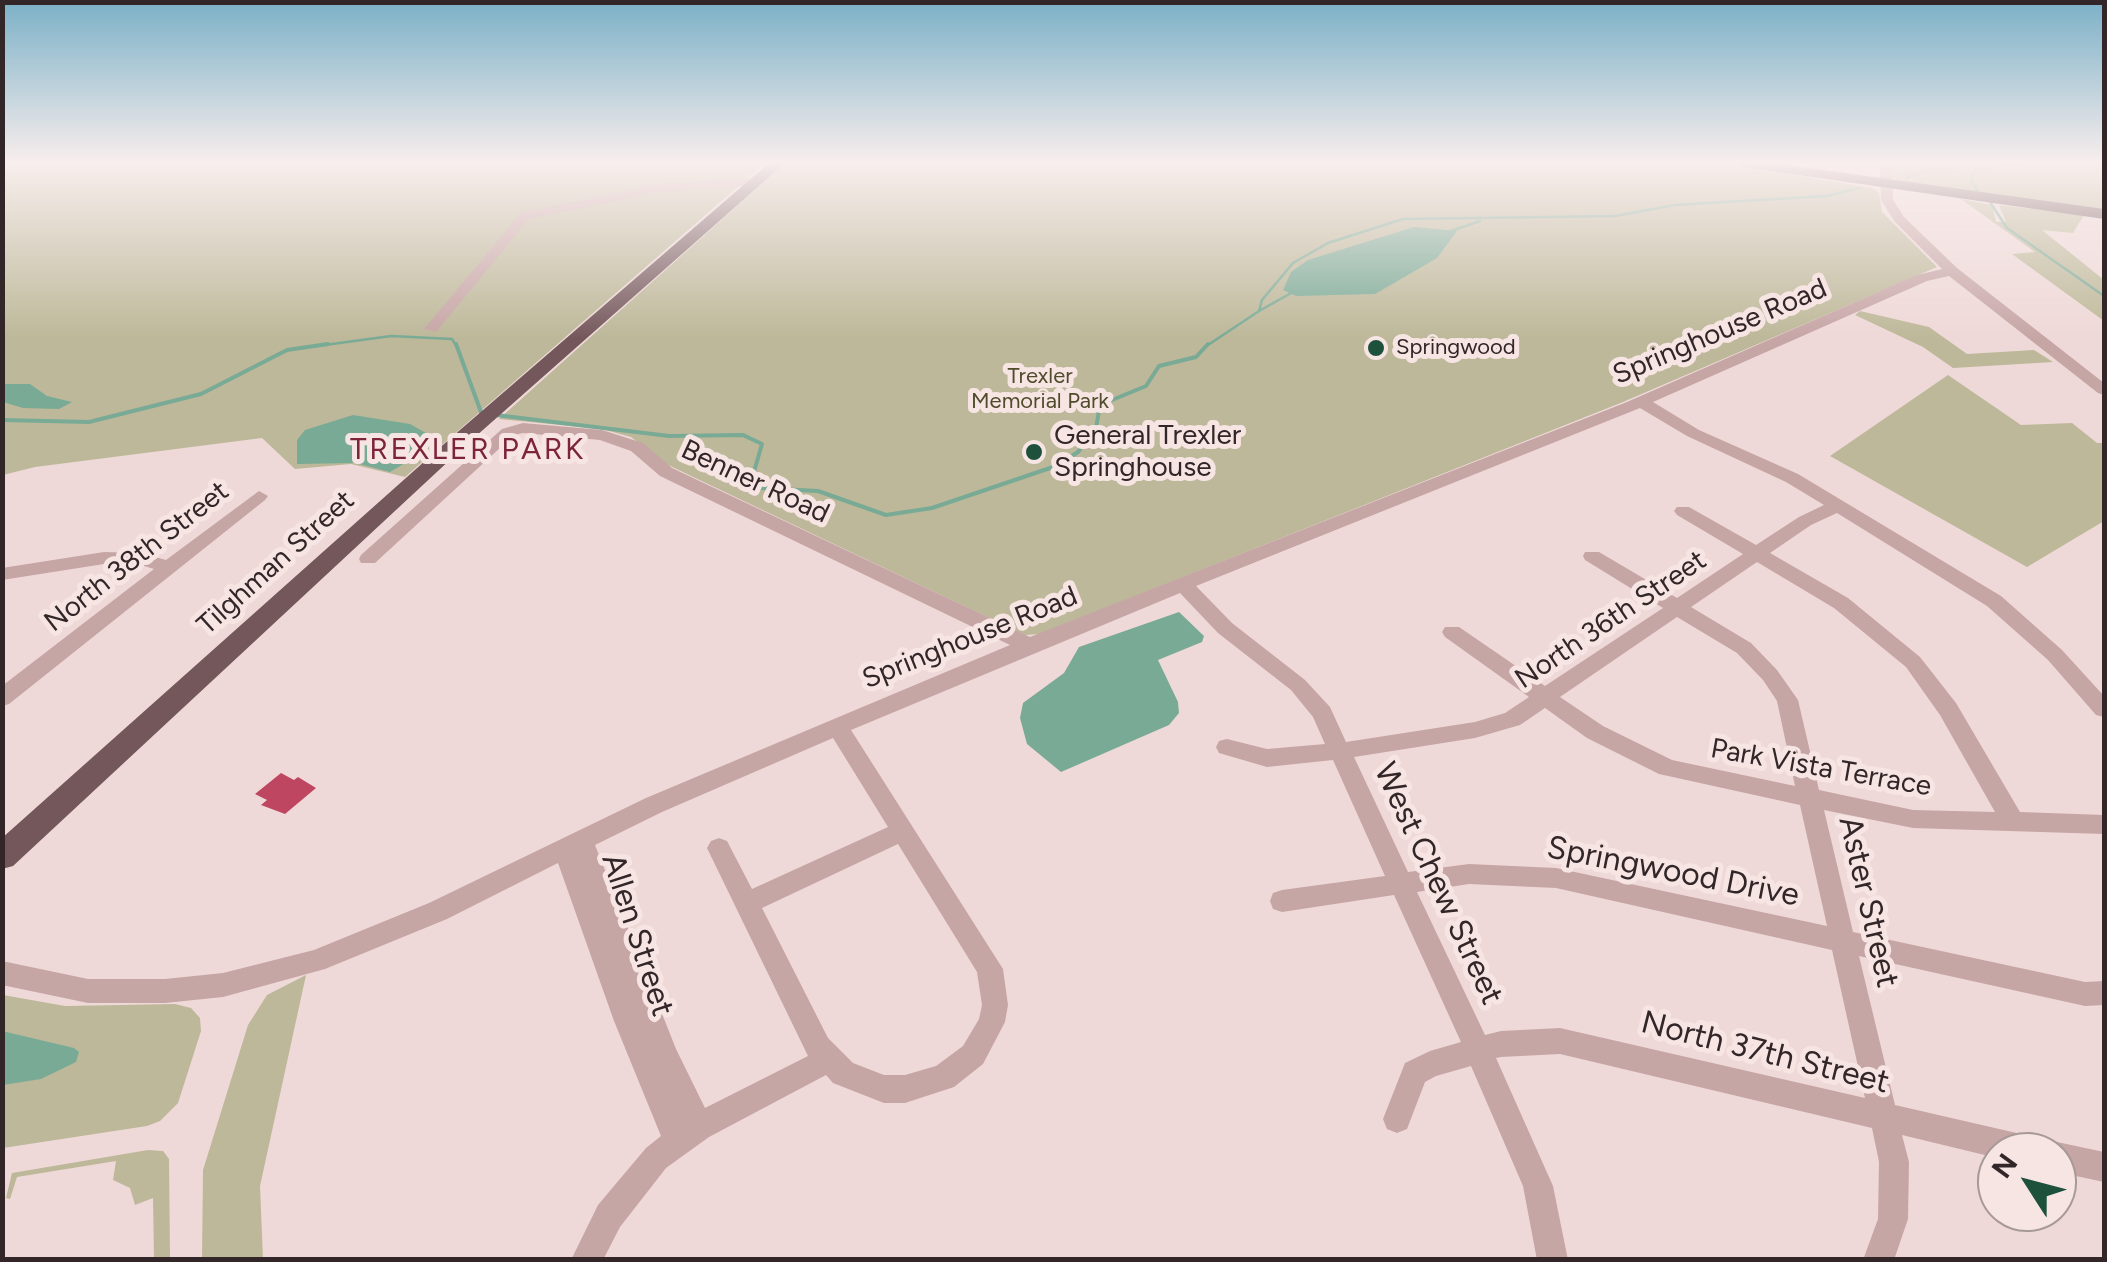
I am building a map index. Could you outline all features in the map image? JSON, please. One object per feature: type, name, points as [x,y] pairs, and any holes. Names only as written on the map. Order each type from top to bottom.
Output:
[{"type":"main road","name":"Tilghman Street","points":[[2,857],[460,440],[710,222]]},
{"type":"street","points":[[431,329],[520,222]]},
{"type":"street","points":[[1902,222],[1952,271],[2104,390]]},
{"type":"street","name":"Springhouse Road","points":[[2,973],[59,988],[118,992],[198,988],[316,960],[411,923],[575,842],[998,658],[1641,402],[1922,278],[1952,271]]},
{"type":"street","points":[[1641,402],[1838,505],[1994,600],[2104,708]]},
{"type":"street","name":"Benner Road","points":[[368,559],[513,430],[616,437],[637,447],[666,472],[1030,646]]},
{"type":"street","name":"North 38th Street","points":[[2,698],[259,496]]},
{"type":"street","name":"North 36th Street","points":[[1228,747],[1266,758],[1340,751],[1496,725],[1548,698],[1804,521],[1838,505]]},
{"type":"street","points":[[1683,512],[1841,603],[1912,662],[1948,709],[2012,820]]},
{"type":"street","name":"Aster Street","points":[[1592,556],[1744,648],[1778,686],[1792,715],[1884,1120],[1896,1191],[1893,1219],[1878,1260]]},
{"type":"street","points":[[2,574],[104,558],[142,560],[169,567]]},
{"type":"street","name":"West Chew Street","points":[[1185,586],[1225,628],[1312,700],[1340,751],[1538,1186],[1552,1260]]},
{"type":"street","name":"Benner Road","points":[[968,616],[998,658]]},
{"type":"street","name":"Park Vista Terrace","points":[[1452,632],[1606,739],[1667,768],[1912,819],[2104,824]]},
{"type":"street","points":[[719,848],[828,1060],[862,1083],[884,1089],[925,1085],[958,1068],[972,1055],[992,1022],[995,995],[990,968],[900,832],[838,728]]},
{"type":"street","points":[[748,903],[900,832]]},
{"type":"street","name":"Allen Street","points":[[575,842],[570,862],[632,1034],[688,1134]]},
{"type":"street","name":"Springwood Drive","points":[[1282,901],[1468,874],[1556,878],[2084,994],[2104,993]]},
{"type":"street","name":"North 37th Street","points":[[1397,1119],[1415,1074],[1478,1050],[1530,1040],[1592,1045],[1977,1140]]},
{"type":"street","points":[[586,1260],[631,1186],[688,1134],[828,1060]]},
{"type":"street","points":[[2077,1162],[2104,1168]]},
{"type":"green space","points":[[3,222],[697,222],[405,477],[351,464],[295,469],[262,438],[35,467],[3,475]]},
{"type":"green space","name":"Trexler Memorial Park","points":[[719,222],[1892,222],[1937,267],[1623,402],[1040,634],[1025,635],[666,464],[631,437],[602,429],[499,419]]},
{"type":"green space","points":[[1993,222],[2080,222],[2073,233],[2042,230],[2104,280],[2104,321],[2012,254],[2035,252]]},
{"type":"green space","points":[[1860,311],[1929,327],[1967,354],[2034,350],[2053,362],[1953,368],[1923,347],[1855,315]]},
{"type":"green space","points":[[1948,375],[2021,425],[2072,423],[2097,443],[2104,443],[2104,521],[2027,567],[1830,456]]},
{"type":"green space","points":[[306,975],[260,1186],[263,1259],[202,1259],[203,1170],[248,1025],[267,995]]},
{"type":"green space","points":[[3,995],[65,1006],[175,1004],[191,1008],[200,1018],[201,1031],[178,1103],[160,1121],[147,1126],[3,1148]]},
{"type":"green space","points":[[148,1150],[163,1151],[169,1159],[170,1259],[154,1259],[153,1198],[135,1205],[130,1188],[113,1180],[116,1161],[17,1177],[10,1199],[6,1198],[12,1173]]},
{"type":"shaded area","points":[[1414,227],[1457,231],[1437,258],[1375,294],[1296,296],[1283,290],[1291,272],[1308,260]]},
{"type":"shaded area","points":[[2,384],[30,384],[47,396],[72,402],[59,409],[23,408],[3,402]]},
{"type":"shaded area","points":[[353,415],[410,424],[433,437],[415,457],[390,472],[355,463],[297,464],[297,440],[305,430]]},
{"type":"shaded area","points":[[1179,612],[1204,636],[1202,642],[1158,660],[1178,702],[1179,713],[1169,725],[1061,772],[1027,744],[1020,718],[1023,703],[1064,673],[1079,647]]},
{"type":"shaded area","points":[[2,1031],[74,1048],[79,1052],[76,1062],[41,1079],[3,1085]]},
{"type":"building","points":[[281,773],[294,780],[298,777],[316,788],[285,814],[261,805],[267,800],[255,794]]},
{"type":"waterway","points":[[1259,311],[1262,300],[1293,263],[1328,243],[1394,222]]},
{"type":"waterway","points":[[1451,231],[1477,222]]},
{"type":"waterway","points":[[2003,222],[2104,296]]},
{"type":"waterway","points":[[1259,311],[1293,292]]},
{"type":"waterway","points":[[1206,347],[1259,311]]},
{"type":"waterway","points":[[310,347],[391,336],[452,339],[457,347]]},
{"type":"waterway","points":[[2,420],[89,422],[201,394],[287,350],[328,344]]},
{"type":"waterway","points":[[456,344],[481,412]]},
{"type":"waterway","points":[[496,415],[669,436],[743,435],[762,444],[753,475],[760,488],[818,491],[886,515],[932,508],[1056,466],[1078,452],[1096,428],[1100,405],[1146,386],[1159,366],[1196,357],[1206,347]]},
{"type":"place","name":"Springwood","points":[[1376,348]]},
{"type":"place","name":"General Trexler Springhouse","points":[[1034,452]]},
{"type":"district","name":"TREXLER PARK","points":[[468,450]]}]
